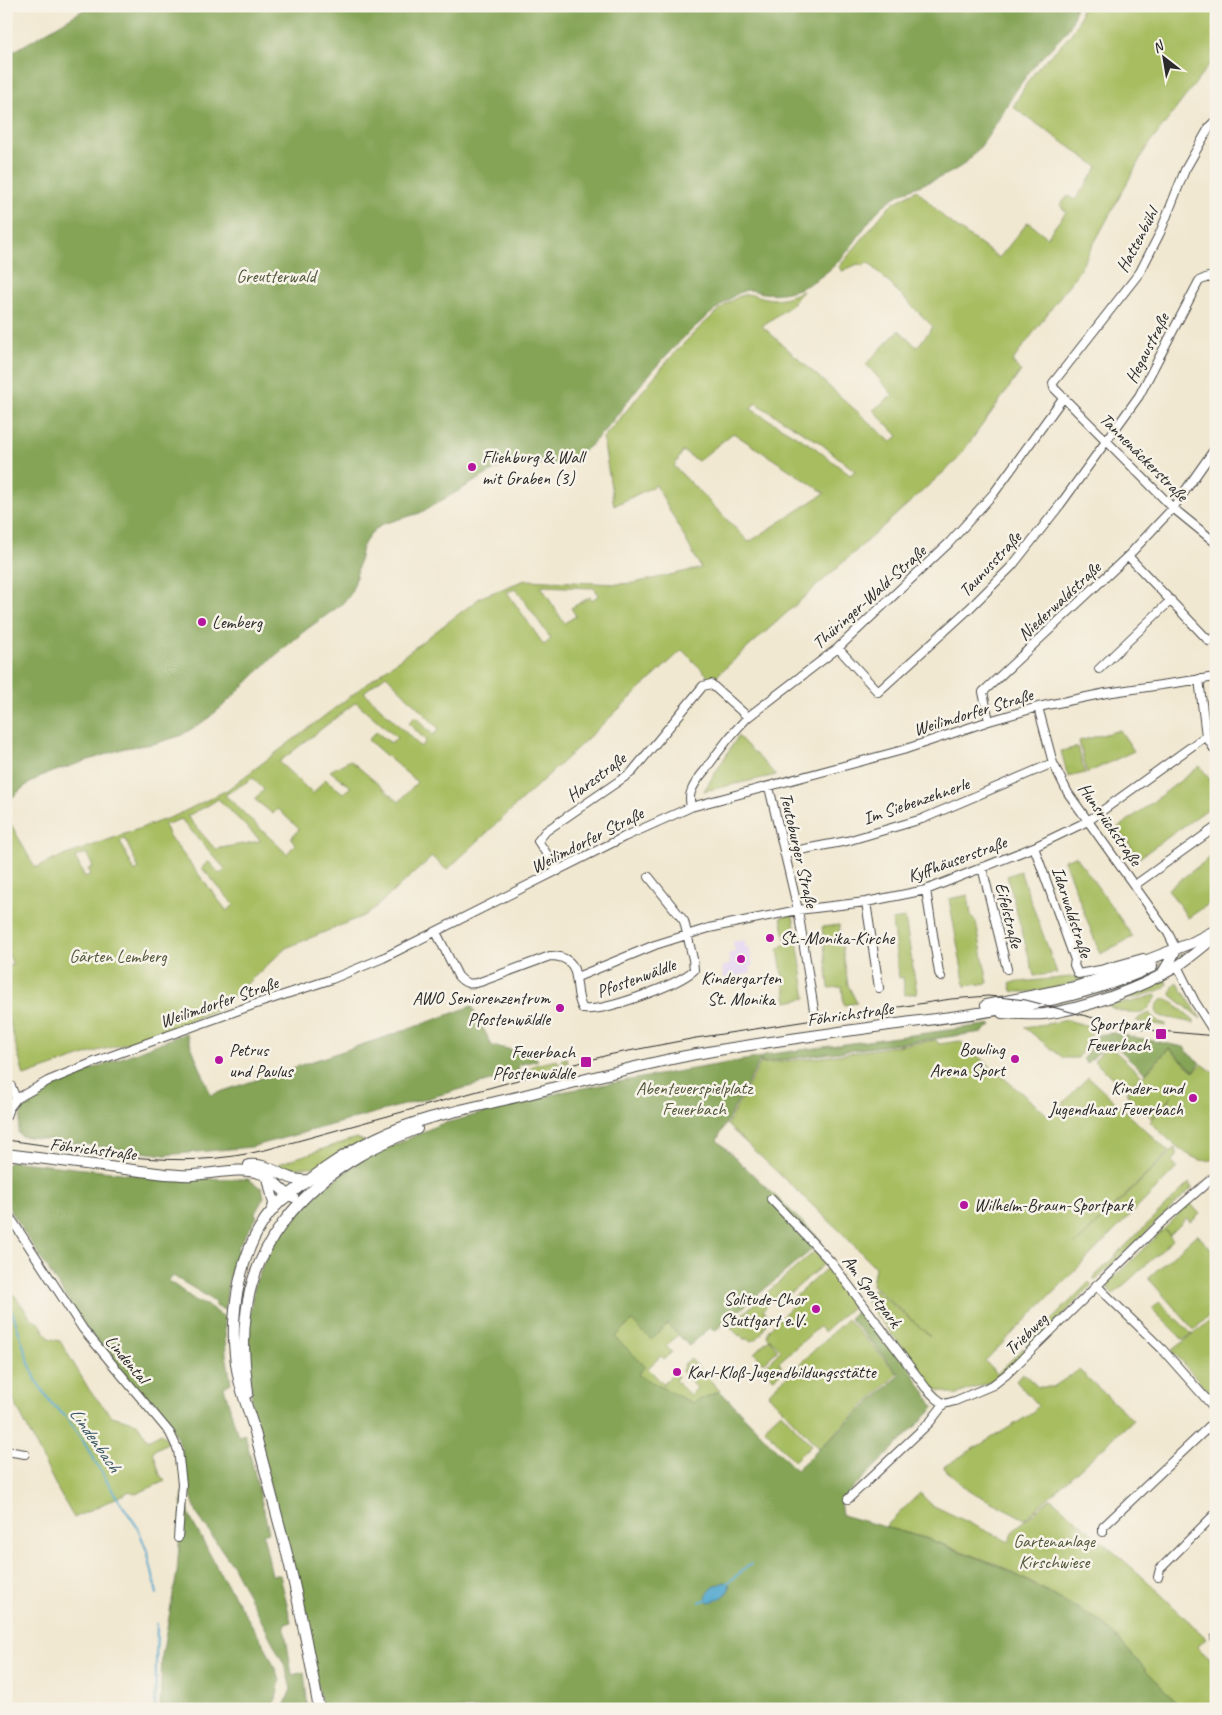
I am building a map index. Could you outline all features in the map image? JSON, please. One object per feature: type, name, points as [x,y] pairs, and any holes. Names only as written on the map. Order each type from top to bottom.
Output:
[{"type":"main road","name":"Föhrichstraße","points":[[465,1110],[580,1080],[685,1056],[983,1012],[1087,992],[1131,977],[1160,955],[1179,949],[1216,930]]},
{"type":"main road","points":[[983,1012],[1027,1015],[1064,1010],[1123,992],[1161,975],[1174,963],[1196,952],[1216,936]]},
{"type":"main road","points":[[1174,963],[1179,949],[1196,952]]},
{"type":"main road","points":[[1160,955],[1174,963]]},
{"type":"main road","points":[[967,1014],[984,1005],[1075,987],[1150,963]]},
{"type":"main road","points":[[319,1709],[306,1634],[286,1550],[238,1374],[234,1310],[239,1285],[246,1261],[258,1234],[272,1212],[309,1180],[352,1150],[378,1137],[435,1116],[465,1110]]},
{"type":"main road","points":[[250,1413],[244,1329],[247,1305],[261,1258],[276,1231],[308,1196],[344,1165],[374,1147],[465,1110]]},
{"type":"main road","name":"Föhrichstraße","points":[[6,1154],[191,1175],[250,1171],[268,1177],[290,1195]]},
{"type":"main road","name":"Föhrichstraße","points":[[177,1174],[197,1170],[254,1165],[276,1170],[286,1177],[301,1181],[309,1180]]},
{"type":"main road","points":[[268,1177],[274,1204],[272,1212]]},
{"type":"main road","points":[[286,1177],[290,1195],[290,1214]]},
{"type":"main road","points":[[290,1195],[301,1198],[308,1196]]},
{"type":"street","name":"Hattenbühl","points":[[1054,388],[1053,383],[1140,272],[1160,233],[1185,170],[1210,126],[1216,120]]},
{"type":"street","name":"Hegaustraße","points":[[1106,440],[1139,396],[1199,281],[1208,278],[1216,280]]},
{"type":"street","name":"Tannenäckerstraße","points":[[1054,388],[1173,508],[1216,543]]},
{"type":"street","name":"Thüringer-Wald-Straße","points":[[691,807],[689,800],[695,783],[722,746],[748,717],[838,648],[966,525],[994,493],[1063,398]]},
{"type":"street","name":"Taunusstraße","points":[[838,648],[878,692],[970,608],[1012,566],[1060,505],[1106,440]]},
{"type":"street","name":"Niederwaldstraße","points":[[989,720],[983,692],[1128,556],[1173,508],[1216,447]]},
{"type":"street","points":[[1128,556],[1209,641],[1216,636]]},
{"type":"street","points":[[1099,669],[1171,600]]},
{"type":"street","name":"Weilimdorfer Straße","points":[[16,1099],[48,1081],[81,1067],[253,1005],[332,979],[383,958],[624,837],[691,807],[903,750],[989,720],[1038,707],[1106,693],[1216,677]]},
{"type":"street","points":[[1199,679],[1206,736],[1216,752]]},
{"type":"street","name":"Harzstraße","points":[[558,871],[538,841],[546,831],[632,772],[703,686],[711,684],[748,717]]},
{"type":"street","name":"Hunsrückstraße","points":[[1038,707],[1053,763],[1068,792],[1179,949]]},
{"type":"street","name":"Kyffhäuserstraße","points":[[577,977],[655,945],[709,928],[798,910],[866,902],[926,890],[1034,847],[1088,821],[1206,736]]},
{"type":"street","name":"Im Siebenzehnerle","points":[[784,853],[847,841],[922,819],[1053,763]]},
{"type":"street","name":"Teutoburger Straße","points":[[769,787],[798,910],[814,1010]]},
{"type":"street","points":[[1135,886],[1216,827]]},
{"type":"street","name":"Idarwaldstraße","points":[[1034,847],[1076,960],[1074,965],[1078,974],[1100,970],[1141,958],[1150,963]]},
{"type":"street","name":"Eifelstraße","points":[[982,867],[1007,969]]},
{"type":"street","points":[[649,877],[684,921],[688,935]]},
{"type":"street","points":[[926,890],[941,977]]},
{"type":"street","points":[[866,902],[879,988]]},
{"type":"street","points":[[436,932],[458,976],[468,984],[474,984],[550,956],[564,958],[570,963],[577,977]]},
{"type":"street","name":"Pfostenwäldle","points":[[577,977],[579,1004],[583,1009],[588,1010],[627,1000],[665,987],[687,977],[694,970],[688,935]]},
{"type":"street","points":[[1174,963],[1195,1002],[1216,1035]]},
{"type":"street","points":[[6,1083],[12,1086],[16,1099],[6,1116]]},
{"type":"street","name":"Triebweg","points":[[944,1404],[993,1385],[1036,1346],[1162,1222],[1216,1175]]},
{"type":"street","name":"Am Sportpark","points":[[771,1199],[831,1262],[926,1388],[944,1404]]},
{"type":"street","name":"Lindental","points":[[6,1211],[83,1330],[170,1433],[178,1450],[182,1484],[178,1538]]},
{"type":"street","points":[[1096,1285],[1162,1349],[1216,1410]]},
{"type":"street","points":[[848,1499],[930,1422],[944,1404]]},
{"type":"street","points":[[1103,1532],[1103,1527],[1216,1420]]},
{"type":"street","points":[[6,1451],[25,1454]]},
{"type":"street","points":[[1158,1577],[1160,1569],[1216,1513]]},
{"type":"shaded area","name":"Kindergarten St. Monika","points":[[744,940],[746,948],[749,947],[753,966],[750,967],[751,973],[724,979],[722,967],[730,964],[728,954],[735,952],[733,942]]},
{"type":"green space","name":"Greutterwald","points":[[90,6],[1076,6],[1069,28],[1029,72],[970,159],[951,172],[902,193],[884,205],[870,220],[845,254],[824,274],[805,286],[790,291],[768,294],[748,290],[732,297],[704,319],[672,349],[592,444],[571,459],[553,464],[517,464],[498,468],[420,513],[383,524],[371,533],[362,547],[355,582],[350,595],[341,605],[307,629],[270,660],[206,720],[180,736],[153,744],[125,748],[41,776],[24,787],[6,803],[6,56]]},
{"type":"green space","name":"Gärten Lemberg","points":[[1081,6],[1216,6],[1216,56],[1145,150],[1079,271],[1012,362],[1021,371],[957,460],[712,680],[682,650],[447,870],[432,857],[368,914],[286,948],[219,1009],[184,1023],[185,1029],[97,1051],[24,1076],[6,1009],[6,966],[13,965],[6,949],[6,815],[35,868],[177,815],[227,790],[481,597],[525,580],[634,583],[701,568],[656,485],[614,506],[603,438],[692,334],[719,310],[740,296],[749,294],[777,299],[803,291],[789,307],[762,326],[891,442],[898,436],[873,410],[893,395],[866,364],[899,330],[917,347],[933,327],[868,262],[863,266],[858,264],[842,271],[839,267],[890,205],[917,190],[948,221],[999,258],[1028,222],[1047,237],[1066,212],[1060,205],[1068,196],[1075,200],[1098,167],[1013,107],[1035,72],[1072,32],[1080,16]],"holes":[[[755,403],[819,442],[855,471],[850,475],[814,447],[751,409]],[[733,433],[825,493],[749,542],[674,466],[683,451],[698,461]],[[541,586],[594,588],[599,595],[592,600],[590,597],[571,608],[576,616],[564,623]],[[516,589],[551,639],[544,645],[507,592]],[[386,675],[439,729],[433,735],[415,716],[409,723],[426,741],[421,747],[364,692]],[[356,702],[397,738],[391,743],[376,732],[368,740],[417,782],[399,802],[350,760],[330,771],[351,787],[343,793],[325,779],[313,794],[279,762]],[[253,778],[264,790],[254,799],[273,814],[278,809],[299,829],[291,838],[295,844],[287,854],[225,795]],[[218,799],[260,841],[215,849],[187,816]],[[181,819],[225,869],[220,874],[208,861],[202,868],[234,905],[227,911],[169,836],[164,825]],[[125,839],[139,869],[135,872],[120,841]],[[86,853],[93,867],[88,869],[91,874],[85,877],[75,857]]]},
{"type":"green space","points":[[1120,730],[1134,751],[1087,773],[1079,741]]},
{"type":"green space","points":[[738,736],[776,775],[704,791]]},
{"type":"green space","points":[[1078,747],[1085,773],[1068,777],[1061,751]]},
{"type":"green space","points":[[1200,766],[1216,788],[1216,803],[1139,858],[1118,828]]},
{"type":"green space","points":[[1216,853],[1216,899],[1188,918],[1168,889]]},
{"type":"green space","points":[[1076,856],[1133,937],[1100,954],[1064,860]]},
{"type":"green space","points":[[1020,871],[1057,973],[1034,976],[1007,876]]},
{"type":"green space","points":[[968,895],[971,915],[976,922],[988,983],[965,986],[949,899]]},
{"type":"green space","points":[[793,915],[806,998],[787,1002],[778,950],[786,943],[781,917]]},
{"type":"green space","points":[[905,918],[917,993],[905,995],[903,977],[899,978],[892,920]]},
{"type":"green space","points":[[839,925],[848,985],[857,1003],[844,1005],[842,987],[829,988],[822,927]]},
{"type":"green space","points":[[1100,974],[1080,981],[1033,992],[1012,991],[1010,983]]},
{"type":"green space","points":[[1165,977],[1167,985],[1163,989],[1138,997],[1114,998]]},
{"type":"green space","points":[[1177,982],[1201,1019],[1171,995],[1173,986]]},
{"type":"green space","points":[[1155,995],[1157,997],[1149,1007],[1140,1013],[1116,1010],[1109,1006],[1132,1002]]},
{"type":"green space","points":[[1166,999],[1194,1020],[1194,1023],[1159,1016],[1156,1010],[1157,1005],[1160,1001]]},
{"type":"green space","points":[[472,1006],[492,1046],[531,1053],[538,1060],[519,1065],[518,1072],[494,1080],[251,1147],[165,1155],[21,1136],[18,1132],[23,1104],[51,1085],[186,1033],[211,1095]]},
{"type":"green space","points":[[1150,1013],[1159,1022],[1166,1024],[1166,1026],[1136,1021]]},
{"type":"green space","points":[[1067,1020],[1095,1028],[1078,1058],[1063,1058],[1024,1027],[1053,1023]]},
{"type":"green space","points":[[992,1024],[983,1032],[760,1063],[764,1055]]},
{"type":"green space","points":[[1113,1033],[1184,1047],[1190,1055],[1201,1063],[1194,1071],[1169,1048],[1145,1073],[1110,1041],[1087,1064],[1083,1059],[1098,1035]]},
{"type":"green space","name":"Wilhelm-Braun-Sportpark","points":[[936,1040],[939,1044],[960,1041],[1050,1117],[1088,1077],[1169,1152],[1075,1245],[1175,1148],[1177,1152],[1177,1156],[1172,1161],[1177,1168],[985,1361],[998,1375],[1023,1348],[1026,1352],[1000,1376],[990,1382],[955,1395],[934,1389],[864,1299],[874,1289],[930,1336],[872,1285],[875,1267],[841,1232],[727,1125],[760,1064],[823,1057]]},
{"type":"green space","points":[[1108,1045],[1141,1075],[1127,1091],[1094,1061]]},
{"type":"green space","name":"Kinder- und Jugendhaus Feuerbach","points":[[1169,1049],[1194,1072],[1202,1064],[1216,1074],[1216,1157],[1209,1161],[1200,1160],[1181,1150],[1150,1122],[1172,1096],[1152,1118],[1126,1094]]},
{"type":"green space","name":"Abenteuerspielplatz Feuerbach","points":[[762,1057],[717,1140],[822,1241],[716,1330],[710,1328],[689,1346],[668,1324],[651,1340],[632,1321],[615,1337],[645,1366],[638,1375],[692,1403],[720,1391],[796,1470],[900,1375],[849,1318],[860,1309],[909,1367],[934,1408],[840,1501],[842,1515],[927,1539],[999,1566],[1102,1622],[1182,1709],[323,1709],[252,1410],[248,1326],[255,1284],[270,1248],[295,1215],[326,1186],[360,1161],[438,1125],[566,1091]]},
{"type":"green space","points":[[567,1058],[568,1063],[512,1078],[535,1065],[557,1060],[558,1063],[562,1062],[562,1059]]},
{"type":"green space","points":[[356,1138],[364,1141],[320,1167],[303,1167],[284,1171],[278,1164]]},
{"type":"green space","points":[[10,1161],[167,1178],[248,1179],[262,1188],[264,1197],[255,1213],[257,1217],[237,1248],[239,1252],[228,1282],[225,1310],[215,1306],[215,1301],[173,1276],[169,1281],[195,1300],[210,1307],[224,1317],[226,1354],[231,1383],[224,1387],[238,1436],[245,1434],[269,1532],[263,1534],[272,1575],[280,1575],[291,1622],[284,1625],[292,1675],[304,1672],[308,1709],[283,1709],[291,1689],[285,1666],[233,1566],[197,1514],[187,1482],[181,1447],[173,1430],[85,1327],[11,1212],[6,1202],[6,1166]]},
{"type":"green space","points":[[1189,1183],[1192,1188],[1096,1280],[1093,1278]]},
{"type":"green space","points":[[1190,1203],[1200,1214],[1191,1222],[1187,1218],[1170,1235],[1164,1229]]},
{"type":"green space","points":[[1164,1229],[1173,1240],[1113,1295],[1106,1285]]},
{"type":"green space","points":[[1197,1234],[1216,1255],[1216,1309],[1194,1330],[1148,1278]]},
{"type":"green space","points":[[815,1251],[824,1264],[786,1297],[781,1292],[763,1310],[769,1316],[762,1332],[757,1338],[749,1341],[746,1338],[745,1340],[730,1327],[731,1324]]},
{"type":"green space","points":[[827,1268],[854,1305],[824,1332],[819,1327],[779,1362],[783,1370],[774,1378],[762,1369],[781,1350],[767,1336],[769,1329],[794,1304],[791,1300]]},
{"type":"green space","points":[[6,1272],[12,1280],[10,1289],[31,1318],[40,1324],[49,1338],[60,1341],[90,1391],[112,1416],[137,1423],[148,1440],[161,1433],[169,1442],[153,1451],[160,1475],[165,1481],[136,1494],[130,1491],[74,1518],[13,1399],[6,1377]]},
{"type":"green space","points":[[1089,1282],[1092,1285],[1029,1349],[1026,1345]]},
{"type":"green space","points":[[1159,1302],[1192,1334],[1183,1340],[1152,1309]]},
{"type":"green space","points":[[1216,1316],[1216,1400],[1172,1351]]},
{"type":"green space","points":[[847,1319],[898,1374],[819,1448],[768,1394]]},
{"type":"green space","points":[[632,1321],[668,1324],[678,1335],[666,1346],[672,1352],[664,1359],[661,1356],[648,1368],[663,1384],[675,1373],[678,1377],[675,1380],[690,1395],[697,1388],[682,1371],[685,1363],[691,1359],[720,1391],[692,1403],[638,1375],[615,1337]]},
{"type":"green space","points":[[769,1339],[778,1350],[764,1363],[754,1353]]},
{"type":"green space","points":[[1079,1370],[1133,1420],[1025,1519],[966,1489],[943,1467],[1028,1416],[1038,1406],[1016,1381],[1023,1373],[1038,1387],[1053,1387]]},
{"type":"green space","points":[[781,1412],[811,1445],[794,1461],[764,1428]]},
{"type":"green space","points":[[183,1490],[191,1519],[220,1573],[266,1648],[280,1680],[276,1699],[271,1709],[160,1709],[162,1655],[177,1573]]},
{"type":"green space","name":"Gartenanlage Kirschwiese","points":[[920,1493],[932,1505],[1009,1542],[1015,1529],[1051,1498],[1144,1578],[1207,1639],[1197,1647],[1216,1664],[1216,1709],[1182,1709],[1102,1622],[999,1565],[926,1538],[885,1527]]},
{"type":"water","points":[[725,1582],[730,1585],[725,1595],[708,1602],[706,1599],[711,1590]]},
{"type":"waterway","name":"Lindenbach","points":[[6,1301],[13,1314],[37,1382],[51,1403],[66,1417],[83,1441],[114,1493],[138,1528],[148,1554],[157,1594]]},
{"type":"waterway","points":[[726,1584],[751,1564]]},
{"type":"waterway","points":[[700,1602],[707,1599]]},
{"type":"waterway","name":"Lindenbach","points":[[155,1709],[157,1624]]},
{"type":"tunnel","points":[[1152,967],[1197,945]]},
{"type":"tram line","points":[[6,1140],[136,1157],[200,1159],[232,1156],[265,1150],[608,1055],[696,1038],[951,999],[988,996],[1026,1000],[1101,1020],[1149,1030],[1216,1036]]},
{"type":"place","name":"Fliehburg & Wall mit Graben (3)","points":[[472,467]]},
{"type":"place","name":"Lemberg","points":[[202,622]]},
{"type":"place","name":"St.-Monika-Kirche","points":[[770,938]]},
{"type":"place","name":"Kindergarten St. Monika","points":[[741,959]]},
{"type":"place","name":"AWO Seniorenzentrum Pfostenwäldle","points":[[560,1008]]},
{"type":"place","name":"Sportpark Feuerbach","points":[[1161,1034]]},
{"type":"place","name":"Bowling Arena Sport","points":[[1015,1059]]},
{"type":"place","name":"Petrus und Paulus","points":[[219,1060]]},
{"type":"place","name":"Feuerbach Pfostenwäldle","points":[[586,1062]]},
{"type":"place","name":"Kinder- und Jugendhaus Feuerbach","points":[[1193,1098]]},
{"type":"place","name":"Wilhelm-Braun-Sportpark","points":[[964,1205]]},
{"type":"place","name":"Solitude-Chor Stuttgart e.V.","points":[[816,1309]]},
{"type":"place","name":"Karl-Kloß-Jugendbildungsstätte","points":[[677,1372]]}]
